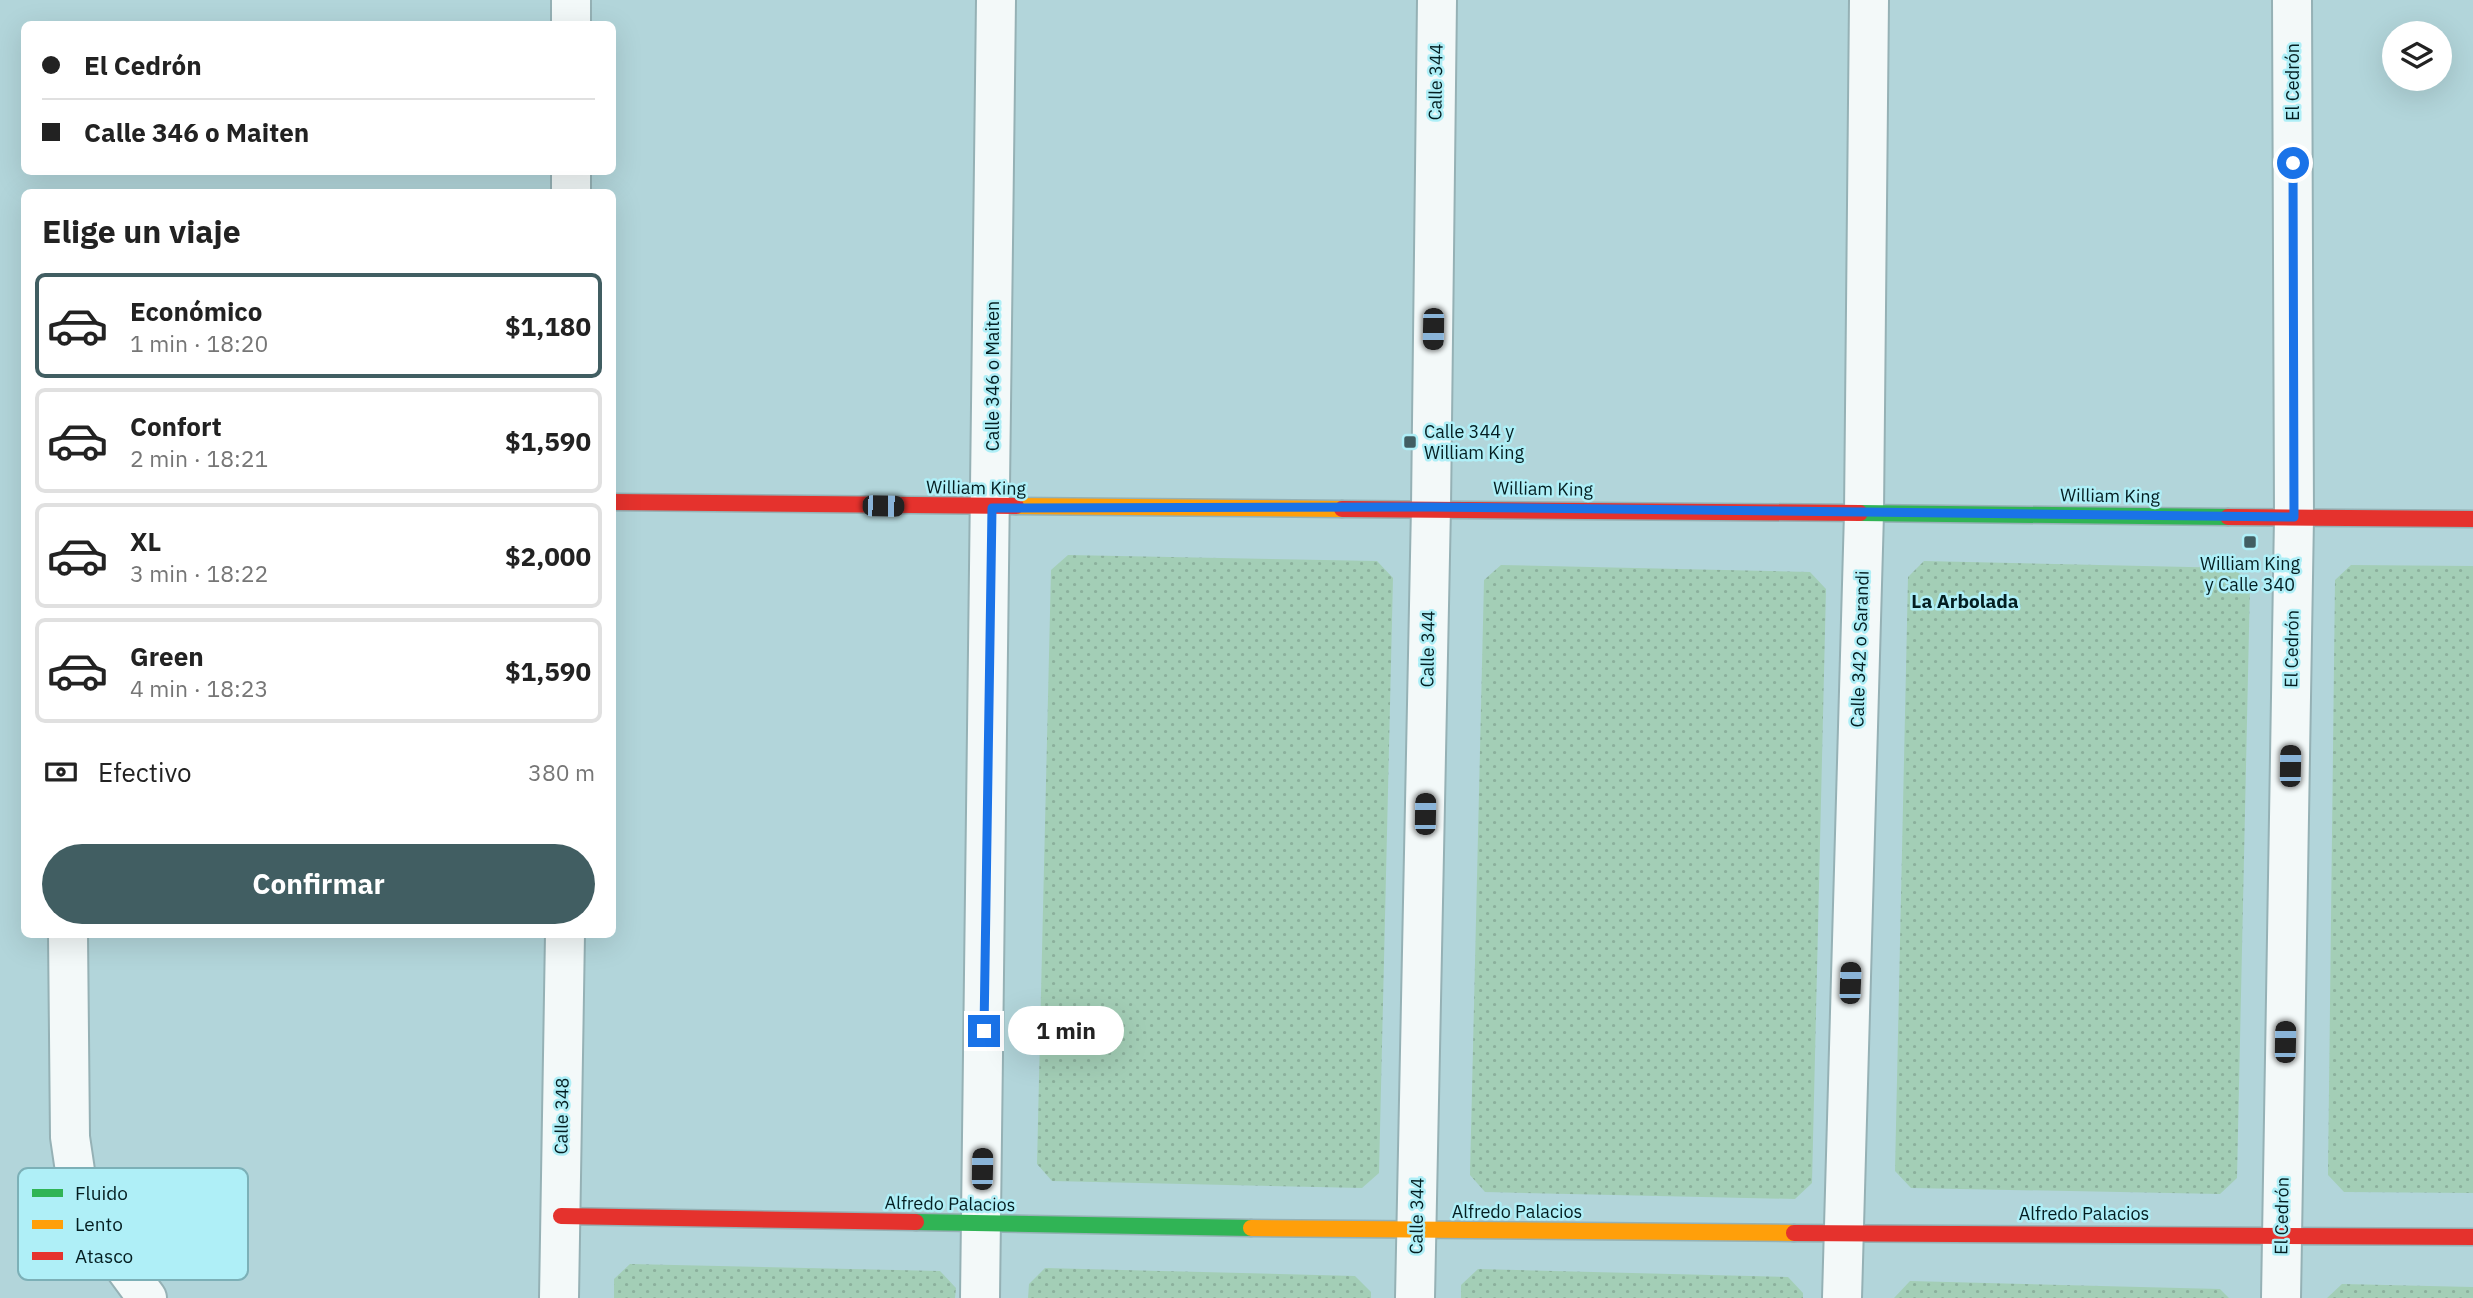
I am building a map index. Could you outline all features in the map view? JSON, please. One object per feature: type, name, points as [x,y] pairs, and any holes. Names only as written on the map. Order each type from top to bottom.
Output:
[{"type":"street","points":[[571,0],[571,21]]},
{"type":"street","name":"Calle 346 o Maiten","points":[[980,1298],[992,508],[996,0]]},
{"type":"street","name":"Calle 344","points":[[1415,1298],[1431,507],[1437,0]]},
{"type":"street","name":"Calle 342 o Sarandi","points":[[1842,1298],[1864,513],[1869,0]]},
{"type":"street","name":"El Cedrón","points":[[2281,1298],[2294,517],[2292,0]]},
{"type":"street","name":"William King","points":[[616,502],[992,508],[1431,507],[2473,519]]},
{"type":"street","points":[[68,938],[70,1137],[75,1168]]},
{"type":"street","name":"Calle 348","points":[[559,1298],[565,938]]},
{"type":"street","name":"Alfredo Palacios","points":[[561,1216],[1416,1231],[2473,1237]]},
{"type":"street","points":[[134,1280],[147,1298]]},
{"type":"green space","points":[[1068,555],[1377,561],[1393,578],[1379,1173],[1362,1188],[1052,1181],[1037,1164],[1051,570]]},
{"type":"green space","points":[[1924,561],[2234,568],[2250,584],[2237,1178],[2220,1194],[1911,1188],[1895,1171],[1908,577]]},
{"type":"green space","points":[[1501,565],[1810,572],[1826,589],[1812,1183],[1795,1199],[1485,1192],[1470,1175],[1484,580]]},
{"type":"green space","points":[[2351,565],[2473,566],[2473,1193],[2344,1192],[2328,1175],[2335,580]]},
{"type":"green space","points":[[630,1264],[940,1271],[956,1288],[955,1298],[614,1298],[614,1279]]},
{"type":"green space","points":[[1045,1268],[1355,1276],[1371,1292],[1371,1298],[1028,1298],[1029,1284]]},
{"type":"green space","points":[[1478,1269],[1788,1277],[1803,1293],[1803,1298],[1461,1298],[1461,1285]]},
{"type":"green space","points":[[1910,1281],[2220,1289],[2229,1298],[1894,1298]]},
{"type":"green space","points":[[2342,1284],[2473,1287],[2473,1298],[2327,1298]]},
{"type":"traffic: fast","points":[[1860,513],[2228,517]]},
{"type":"traffic: fast","points":[[916,1222],[1251,1228]]},
{"type":"traffic: slow","points":[[1016,506],[1342,509]]},
{"type":"traffic: slow","points":[[1251,1228],[1794,1233]]},
{"type":"traffic: jam","points":[[616,502],[1016,506]]},
{"type":"traffic: jam","points":[[1342,509],[1860,513]]},
{"type":"traffic: jam","points":[[2228,517],[2473,519]]},
{"type":"traffic: jam","points":[[561,1216],[916,1222]]},
{"type":"traffic: jam","points":[[1794,1233],[2473,1237]]},
{"type":"place","name":"Calle 344 y William King","points":[[1410,442]]},
{"type":"place","name":"William King y Calle 340","points":[[2250,542]]},
{"type":"district","name":"La Arbolada","points":[[1965,601]]},
{"type":"route","points":[[984,1031],[992,508],[1431,507],[2294,517],[2293,163]]}]
